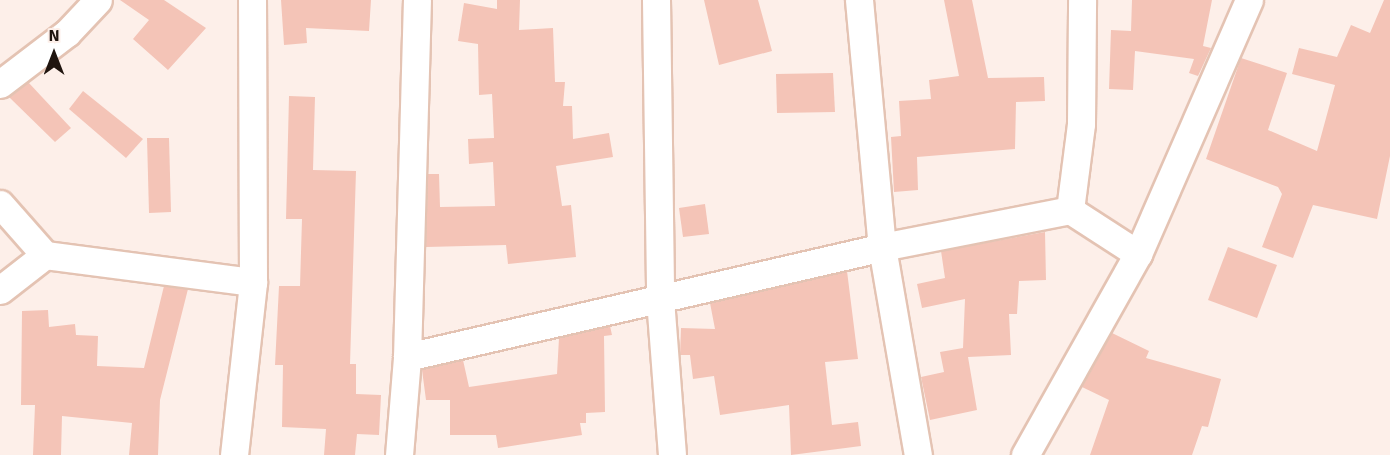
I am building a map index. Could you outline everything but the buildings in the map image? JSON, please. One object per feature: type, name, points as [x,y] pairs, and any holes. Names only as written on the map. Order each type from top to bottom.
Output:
[{"type":"street","points":[[0,84],[67,33],[98,0]]},
{"type":"street","points":[[234,455],[253,282],[252,0]]},
{"type":"street","points":[[399,455],[407,357],[417,0]]},
{"type":"street","points":[[656,0],[660,298],[672,455]]},
{"type":"street","points":[[859,0],[882,247],[918,455]]},
{"type":"street","points":[[1070,210],[1081,124],[1082,0]]},
{"type":"street","points":[[1025,455],[1138,254],[1249,0]]},
{"type":"street","points":[[0,204],[45,255],[253,282]]},
{"type":"street","points":[[407,357],[882,247],[1070,210],[1138,254]]},
{"type":"street","points":[[0,290],[45,255]]}]
